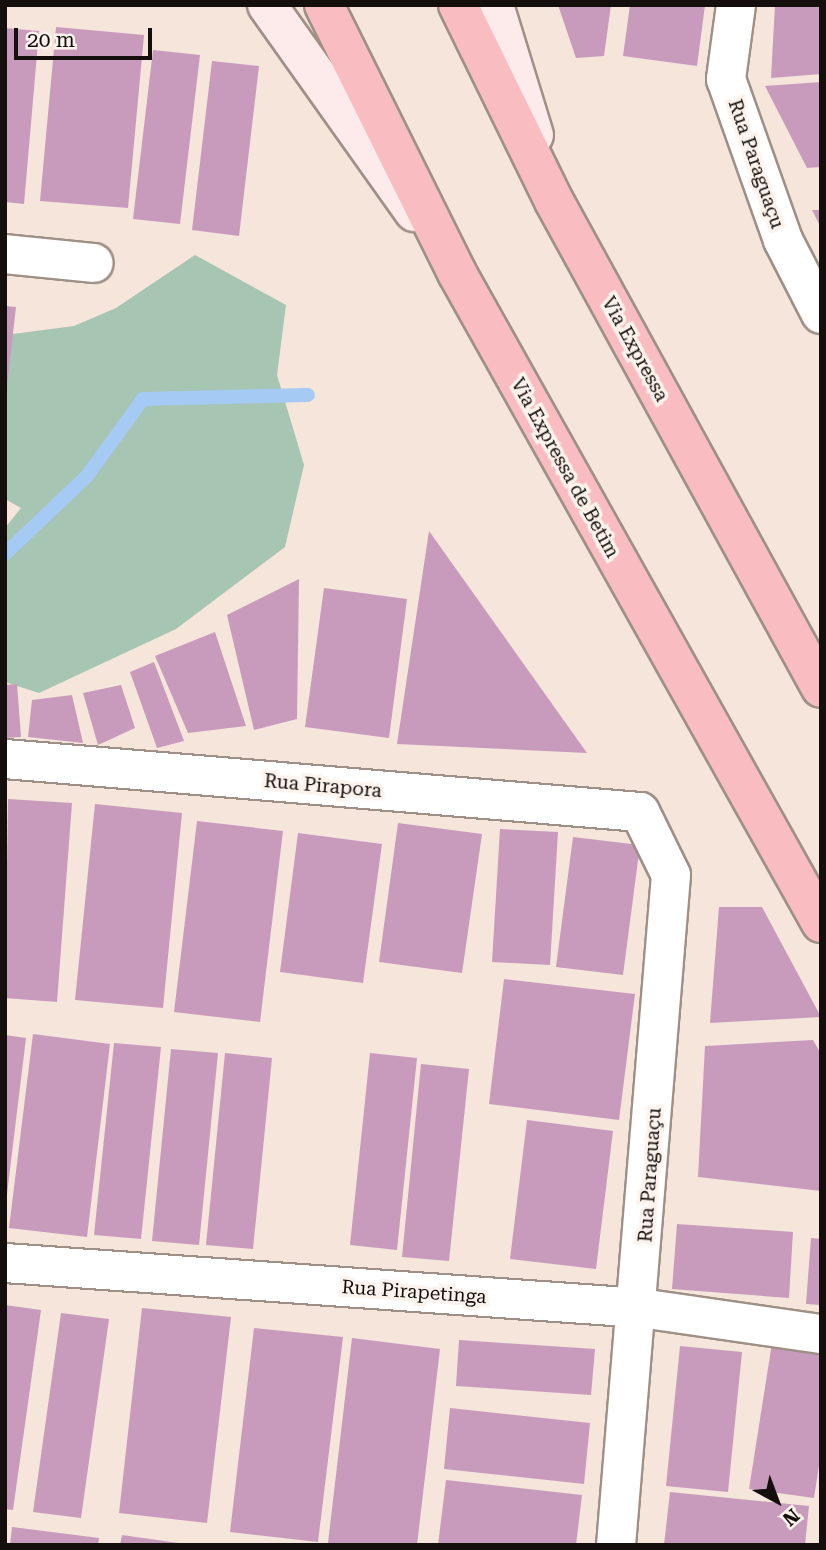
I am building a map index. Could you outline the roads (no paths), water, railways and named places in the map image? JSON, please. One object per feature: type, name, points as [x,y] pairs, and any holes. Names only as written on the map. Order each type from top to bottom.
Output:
[{"type":"highway","name":"Via Expressa de Betim","points":[[324,5],[457,273],[821,923]]},
{"type":"highway","name":"Via Expressa","points":[[458,5],[554,201],[821,688]]},
{"type":"street","points":[[267,5],[457,273]]},
{"type":"street","points":[[494,5],[554,201]]},
{"type":"street","name":"Rua Paraguaçu","points":[[736,5],[726,79],[783,240],[821,314]]},
{"type":"street","points":[[5,254],[94,262]]},
{"type":"street","name":"Rua Pirapora","points":[[5,759],[640,812]]},
{"type":"street","name":"Rua Paraguaçu","points":[[616,1545],[640,1308],[671,875],[640,812]]},
{"type":"street","name":"Rua Pirapetinga","points":[[5,1263],[640,1308],[821,1334]]},
{"type":"waterway","points":[[5,554],[87,476],[143,399],[308,395]]}]
